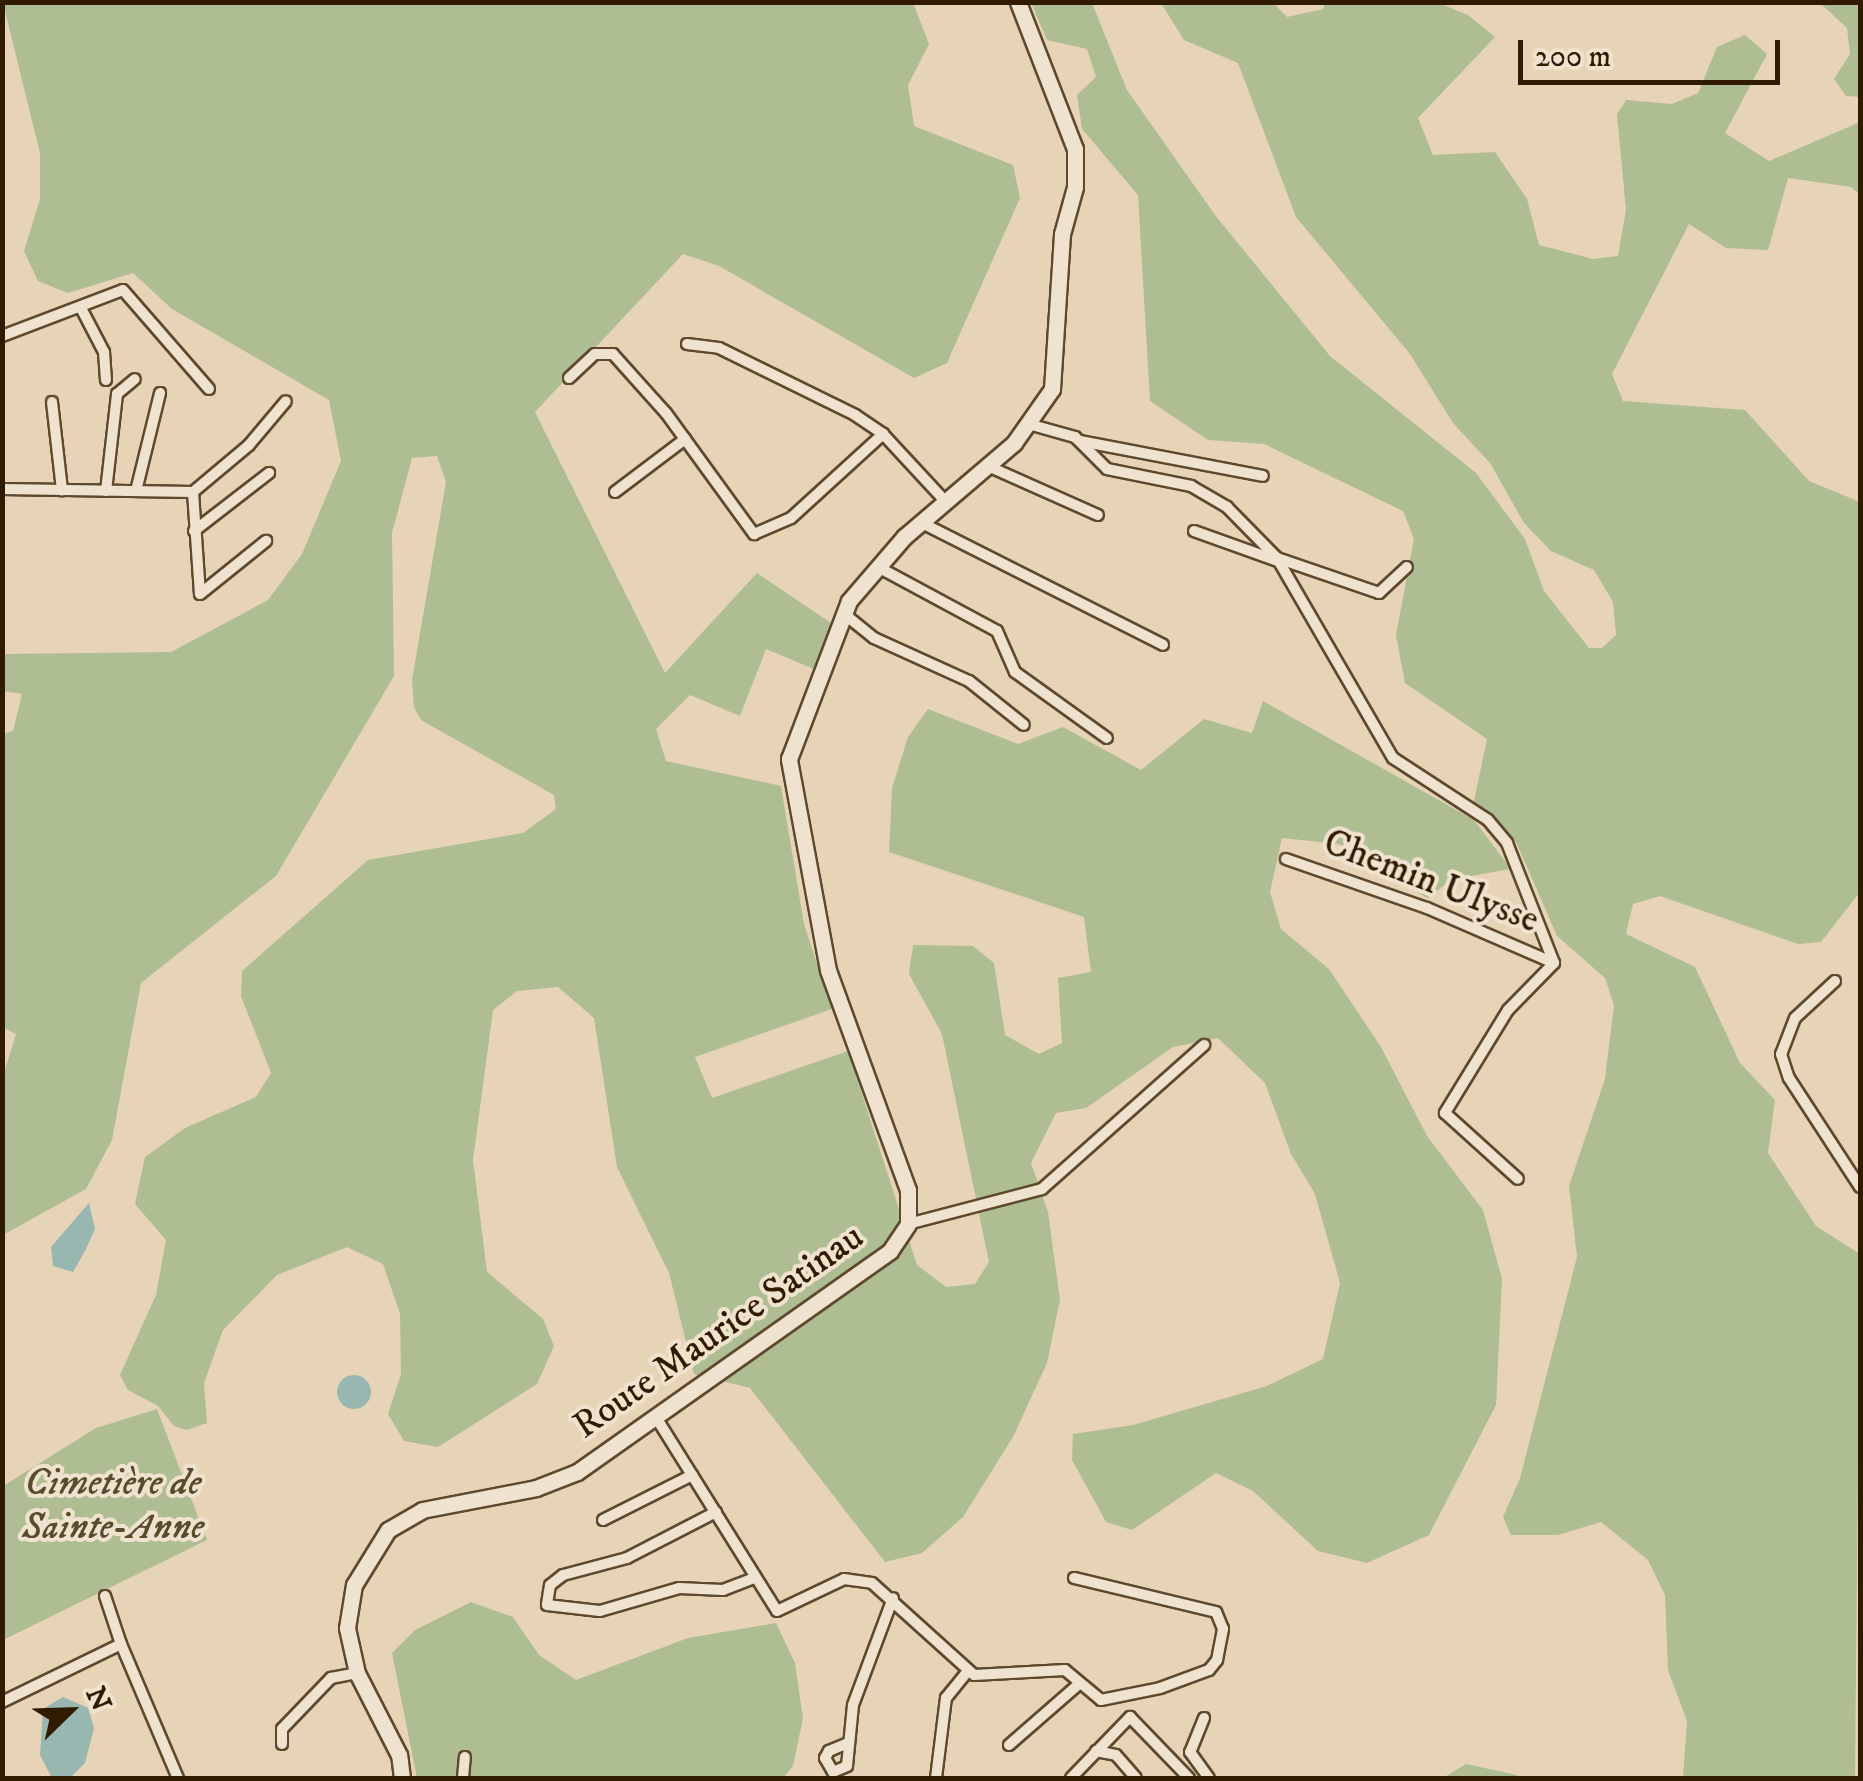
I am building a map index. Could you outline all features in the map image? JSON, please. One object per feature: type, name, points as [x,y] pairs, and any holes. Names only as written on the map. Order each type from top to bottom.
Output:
[{"type":"main road","name":"Route Maurice Satinau","points":[[402,1778],[399,1755],[357,1673],[348,1602],[368,1556],[400,1520],[561,1480],[658,1420],[890,1252],[908,1224],[908,1190],[828,970],[791,792],[793,743],[843,613],[878,567],[922,523],[990,467],[1032,424],[1056,371],[1062,234],[1077,175],[1071,132],[1018,2]]},
{"type":"street","points":[[2,336],[123,290],[210,389]]},
{"type":"street","points":[[81,308],[104,352],[106,380]]},
{"type":"street","points":[[687,344],[735,356],[882,434],[947,503]]},
{"type":"street","points":[[569,378],[608,351],[684,439],[749,530],[766,534],[882,434]]},
{"type":"street","points":[[106,491],[117,394],[135,379]]},
{"type":"street","points":[[136,491],[160,393]]},
{"type":"street","points":[[2,489],[193,492],[249,445],[286,400]]},
{"type":"street","points":[[52,402],[62,490]]},
{"type":"street","points":[[1032,424],[1080,440],[1262,476]]},
{"type":"street","points":[[615,492],[684,439]]},
{"type":"street","points":[[1080,440],[1107,469],[1212,495],[1278,559],[1393,758],[1488,820],[1507,843],[1554,963],[1508,1010],[1445,1114],[1518,1179]]},
{"type":"street","points":[[990,467],[1098,515]]},
{"type":"street","points":[[194,531],[270,473]]},
{"type":"street","points":[[193,492],[194,531],[204,595],[266,541]]},
{"type":"street","points":[[922,523],[1162,645]]},
{"type":"street","points":[[1194,532],[1379,593],[1408,567]]},
{"type":"street","points":[[878,567],[997,631],[1015,672],[1108,738]]},
{"type":"street","points":[[843,613],[874,638],[968,680],[1024,725]]},
{"type":"street","name":"Chemin Ulysse","points":[[1286,859],[1444,914],[1554,963]]},
{"type":"street","points":[[1835,981],[1788,1027],[1781,1054],[1788,1078],[1860,1186]]},
{"type":"street","points":[[908,1224],[1042,1189],[1204,1045]]},
{"type":"street","points":[[658,1420],[716,1512],[752,1579],[777,1610],[850,1578],[894,1598],[968,1671],[988,1677],[1060,1669],[1108,1700],[1209,1670],[1224,1629],[1216,1612],[1074,1578]]},
{"type":"street","points":[[603,1520],[692,1475]]},
{"type":"street","points":[[716,1512],[626,1558],[564,1575],[550,1586],[547,1605],[554,1611],[600,1611],[679,1588],[724,1590],[752,1579]]},
{"type":"street","points":[[105,1596],[121,1644],[178,1778]]},
{"type":"street","points":[[848,1743],[852,1705],[894,1598]]},
{"type":"street","points":[[2,1702],[121,1644]]},
{"type":"street","points":[[936,1778],[946,1698],[968,1671]]},
{"type":"street","points":[[282,1744],[282,1728],[331,1678],[357,1673]]},
{"type":"street","points":[[1009,1745],[1080,1683]]},
{"type":"street","points":[[1071,1778],[1130,1716],[1190,1778]]},
{"type":"street","points":[[1204,1718],[1190,1752],[1208,1778]]},
{"type":"street","points":[[1096,1751],[1116,1755],[1136,1778]]},
{"type":"street","points":[[462,1778],[464,1757]]},
{"type":"green space","points":[[1436,2],[1468,15],[1495,37],[1418,118],[1433,155],[1495,152],[1527,199],[1539,245],[1593,259],[1618,256],[1626,210],[1617,114],[1626,100],[1672,104],[1698,93],[1717,47],[1745,35],[1767,54],[1725,133],[1769,161],[1860,122],[1860,195],[1851,187],[1788,178],[1768,250],[1726,248],[1689,224],[1612,374],[1623,401],[1745,410],[1809,481],[1860,502],[1860,892],[1821,942],[1798,944],[1660,896],[1633,904],[1626,934],[1695,967],[1740,1063],[1775,1100],[1768,1153],[1816,1226],[1860,1254],[1855,1778],[1683,1778],[1687,1721],[1668,1670],[1665,1595],[1648,1560],[1601,1522],[1558,1535],[1511,1535],[1503,1517],[1520,1478],[1577,1257],[1569,1186],[1605,1079],[1614,1005],[1605,978],[1557,936],[1517,844],[1474,801],[1487,739],[1405,683],[1396,635],[1414,539],[1403,511],[1264,444],[1208,440],[1150,401],[1138,195],[1082,129],[1077,95],[1096,77],[1087,49],[1047,40],[1031,3],[1092,3],[1127,90],[1215,215],[1330,356],[1476,473],[1525,539],[1544,591],[1589,648],[1602,648],[1616,635],[1613,602],[1594,570],[1551,551],[1524,523],[1490,463],[1453,423],[1410,354],[1296,217],[1238,63],[1184,40],[1161,3],[1273,3],[1287,17],[1323,9],[1325,3]]},
{"type":"green space","points":[[3,3],[913,3],[929,44],[908,85],[914,126],[1013,165],[1020,198],[947,363],[914,378],[719,266],[683,254],[535,412],[665,673],[757,573],[831,623],[816,670],[766,649],[740,716],[690,695],[656,729],[666,761],[781,786],[804,924],[832,1009],[695,1057],[712,1098],[848,1051],[917,1265],[946,1287],[975,1284],[989,1262],[942,1034],[909,974],[913,945],[973,946],[994,963],[1005,1035],[1039,1054],[1062,1043],[1058,978],[1091,972],[1084,917],[889,852],[892,788],[908,737],[928,709],[1018,744],[1063,727],[1141,770],[1204,719],[1252,733],[1263,701],[1474,820],[1511,869],[1453,879],[1427,898],[1339,844],[1282,838],[1270,892],[1281,929],[1329,969],[1381,1047],[1427,1136],[1483,1210],[1502,1279],[1496,1405],[1429,1535],[1367,1563],[1318,1551],[1253,1491],[1216,1473],[1132,1530],[1106,1522],[1072,1460],[1073,1434],[1133,1425],[1267,1386],[1323,1359],[1340,1283],[1315,1194],[1291,1154],[1265,1083],[1218,1038],[1173,1047],[1086,1108],[1056,1113],[1031,1163],[1048,1212],[1060,1300],[1047,1363],[1013,1437],[963,1517],[922,1553],[885,1562],[750,1388],[694,1374],[669,1273],[617,1167],[594,1018],[558,987],[517,991],[493,1010],[473,1160],[487,1272],[543,1319],[554,1346],[537,1384],[438,1447],[404,1441],[388,1414],[401,1374],[400,1314],[383,1264],[347,1247],[277,1275],[223,1330],[204,1383],[207,1423],[187,1430],[174,1426],[158,1406],[128,1390],[120,1375],[156,1295],[166,1240],[135,1204],[145,1157],[185,1128],[256,1097],[271,1073],[241,996],[242,971],[368,860],[523,833],[556,809],[554,795],[421,720],[414,707],[412,680],[446,482],[437,456],[412,458],[392,533],[394,676],[276,876],[141,983],[112,1140],[86,1189],[3,1235],[3,1076],[16,1034],[2,1027],[2,734],[13,731],[22,694],[3,691],[3,654],[171,652],[268,600],[302,554],[341,461],[329,400],[172,309],[133,273],[68,293],[38,281],[24,251],[40,199],[40,153]]},
{"type":"green space","points":[[1820,3],[1860,3],[1860,97],[1846,96],[1834,79],[1850,54],[1847,28]]},
{"type":"green space","name":"Cimetière de Sainte-Anne","points":[[157,1409],[207,1540],[3,1640],[3,1486],[96,1428]]},
{"type":"green space","points":[[471,1602],[513,1617],[539,1655],[576,1680],[688,1638],[776,1623],[795,1663],[803,1718],[793,1766],[783,1778],[417,1778],[392,1653],[415,1630]]},
{"type":"green space","points":[[1466,1764],[1517,1775],[1520,1778],[1443,1778]]},
{"type":"water","points":[[89,1203],[95,1229],[73,1272],[53,1266],[51,1247]]},
{"type":"water","points":[[354,1375],[366,1380],[371,1392],[366,1404],[354,1409],[342,1404],[337,1392],[342,1380]]},
{"type":"water","points":[[63,1697],[88,1708],[94,1728],[85,1763],[70,1778],[52,1778],[40,1755],[43,1709]]}]
